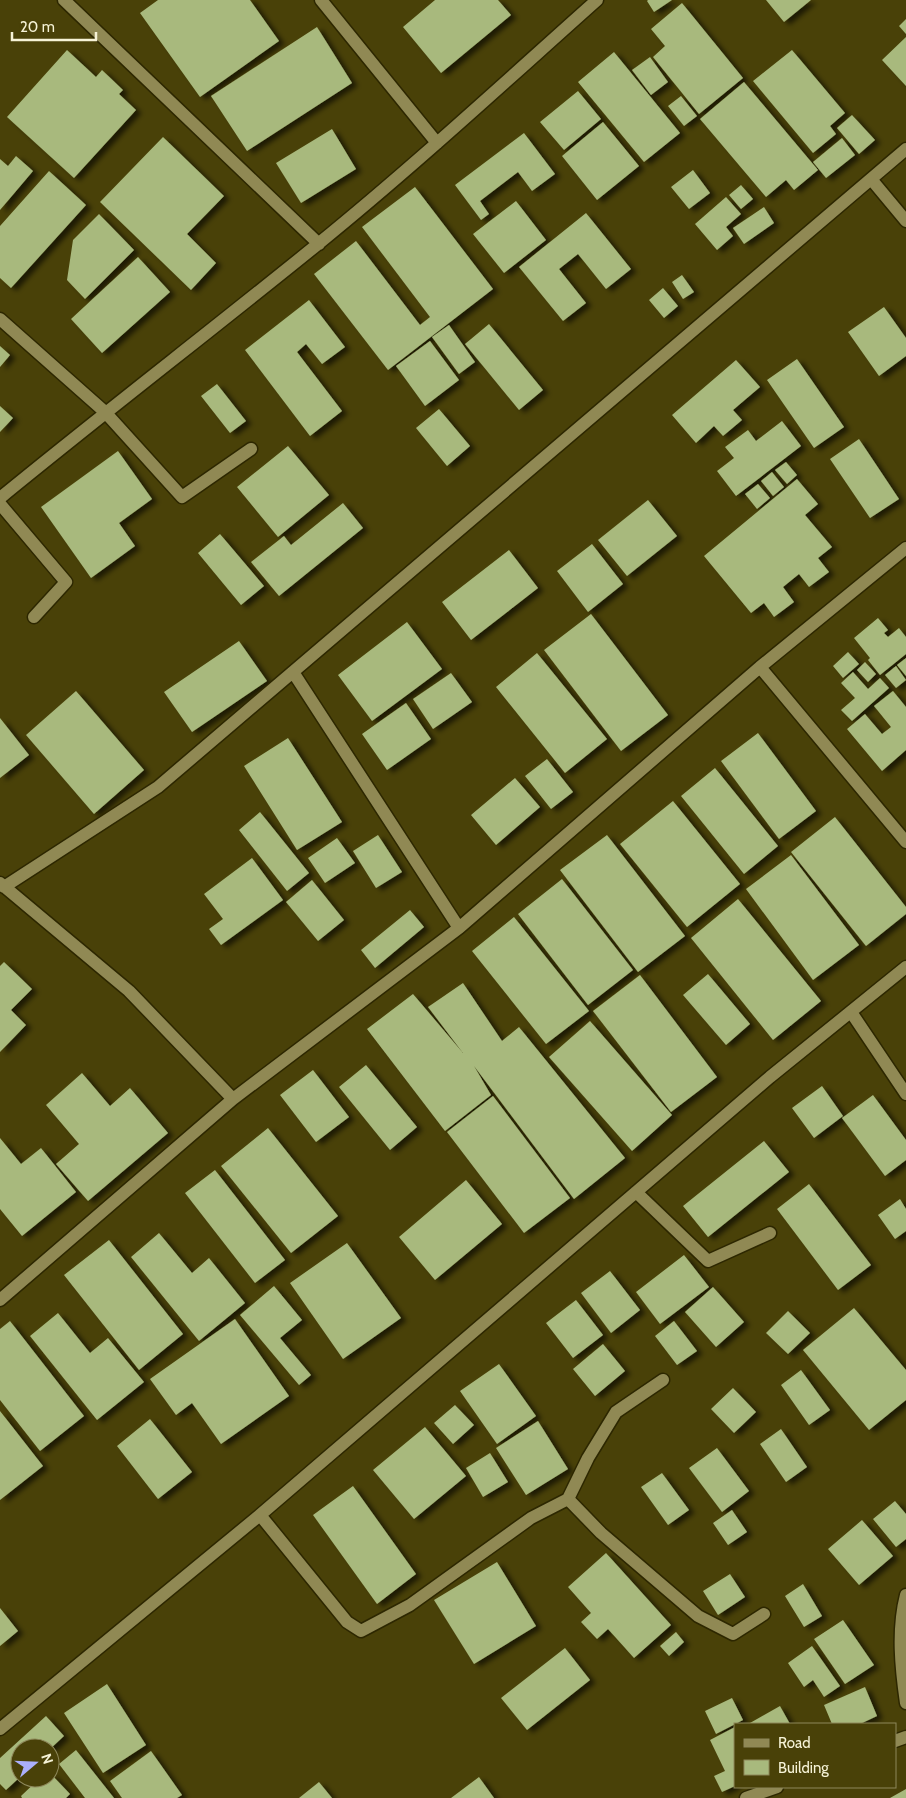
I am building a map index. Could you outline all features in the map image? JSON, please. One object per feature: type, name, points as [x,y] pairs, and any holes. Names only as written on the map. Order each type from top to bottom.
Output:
[{"type":"street","points":[[64,0],[319,244]]},
{"type":"street","points":[[321,0],[437,143]]},
{"type":"street","points":[[0,498],[105,412],[319,244],[437,143],[597,0]]},
{"type":"street","points":[[233,1099],[130,990],[2,885],[158,787],[906,149]]},
{"type":"street","points":[[871,180],[906,222]]},
{"type":"street","points":[[0,319],[105,412],[182,497],[251,449]]},
{"type":"street","points":[[0,504],[66,582],[34,617]]},
{"type":"street","points":[[0,1300],[233,1099],[459,928],[760,667],[906,548]]},
{"type":"street","points":[[760,667],[906,842]]},
{"type":"street","points":[[293,672],[459,928]]},
{"type":"street","points":[[0,1729],[260,1515],[770,1077],[906,967]]},
{"type":"street","points":[[851,1012],[906,1094]]},
{"type":"street","points":[[636,1192],[708,1261],[770,1234]]},
{"type":"street","points":[[260,1515],[347,1622],[361,1631],[410,1604],[531,1518],[568,1499],[588,1458],[616,1412],[663,1380]]},
{"type":"street","points":[[568,1499],[601,1533],[698,1616],[733,1634],[764,1614]]},
{"type":"street","points":[[906,1595],[902,1610],[901,1665],[906,1703]]},
{"type":"street","points":[[746,1798],[774,1788]]},
{"type":"building","points":[[158,0],[250,0],[279,41],[200,97],[140,13]]},
{"type":"building","points":[[435,0],[498,0],[511,15],[441,73],[403,27]]},
{"type":"building","points":[[648,0],[672,0],[654,12]]},
{"type":"building","points":[[766,0],[811,0],[784,22]]},
{"type":"building","points":[[682,3],[743,78],[699,114],[653,57],[665,46],[651,29]]},
{"type":"building","points":[[906,19],[906,34],[899,26]]},
{"type":"building","points":[[317,27],[352,83],[247,151],[211,96]]},
{"type":"building","points":[[906,37],[906,86],[882,60]]},
{"type":"building","points":[[67,50],[96,77],[102,70],[123,90],[119,94],[136,110],[74,178],[7,117]]},
{"type":"building","points":[[792,50],[845,113],[830,126],[836,134],[813,153],[753,81]]},
{"type":"building","points":[[614,52],[680,133],[644,162],[578,82]]},
{"type":"building","points":[[650,57],[668,82],[651,95],[632,70]]},
{"type":"building","points":[[744,82],[818,170],[794,190],[786,180],[766,197],[700,119]]},
{"type":"building","points":[[578,91],[601,119],[564,150],[540,122]]},
{"type":"building","points":[[681,96],[697,116],[684,126],[668,106]]},
{"type":"building","points":[[852,115],[875,140],[859,154],[837,128]]},
{"type":"building","points":[[603,122],[639,166],[597,200],[562,156]]},
{"type":"building","points":[[332,129],[356,169],[301,203],[276,163]]},
{"type":"building","points":[[524,133],[555,174],[532,191],[518,172],[480,201],[489,214],[481,220],[455,185]]},
{"type":"building","points":[[163,137],[224,196],[187,234],[216,263],[191,290],[100,202]]},
{"type":"building","points":[[842,138],[855,155],[826,178],[813,162]]},
{"type":"building","points":[[16,156],[33,171],[0,210],[0,159],[8,166]]},
{"type":"building","points":[[693,170],[710,193],[689,209],[671,187]]},
{"type":"building","points":[[49,171],[86,205],[11,288],[0,278],[0,226]]},
{"type":"building","points":[[741,185],[753,199],[741,209],[729,195]]},
{"type":"building","points":[[415,187],[493,289],[388,370],[314,274],[356,241],[420,325],[430,317],[362,227]]},
{"type":"building","points":[[726,197],[741,214],[726,227],[733,236],[717,250],[695,224]]},
{"type":"building","points":[[516,201],[546,240],[504,273],[473,234]]},
{"type":"building","points":[[764,207],[774,223],[744,244],[733,228]]},
{"type":"building","points":[[586,213],[631,269],[606,289],[578,254],[559,269],[586,303],[563,321],[519,267]]},
{"type":"building","points":[[99,214],[134,250],[85,299],[67,280],[73,240]]},
{"type":"building","points":[[138,257],[170,292],[102,353],[71,319]]},
{"type":"building","points":[[682,275],[694,292],[683,299],[672,282]]},
{"type":"building","points":[[663,288],[678,306],[664,318],[649,300]]},
{"type":"building","points":[[309,300],[345,347],[322,364],[306,344],[297,352],[342,411],[310,436],[245,350]]},
{"type":"building","points":[[884,307],[906,338],[906,356],[879,376],[848,332]]},
{"type":"building","points":[[489,324],[543,390],[519,410],[465,344]]},
{"type":"building","points":[[449,325],[475,362],[459,374],[432,337]]},
{"type":"building","points":[[430,341],[459,380],[425,406],[396,366]]},
{"type":"building","points":[[0,346],[10,355],[0,367]]},
{"type":"building","points":[[797,359],[844,427],[814,448],[767,380]]},
{"type":"building","points":[[736,360],[760,387],[733,410],[742,420],[723,436],[714,426],[696,443],[672,415]]},
{"type":"building","points":[[217,384],[246,421],[230,433],[201,396]]},
{"type":"building","points":[[0,406],[13,418],[0,432]]},
{"type":"building","points":[[439,409],[470,446],[447,466],[416,428]]},
{"type":"building","points":[[782,421],[801,446],[736,496],[717,471],[734,458],[725,447],[748,430],[756,441]]},
{"type":"building","points":[[859,439],[899,499],[870,518],[830,459]]},
{"type":"building","points":[[288,446],[329,495],[278,537],[237,487]]},
{"type":"building","points":[[118,451],[152,499],[119,523],[135,546],[91,578],[41,507]]},
{"type":"building","points":[[786,462],[797,475],[787,484],[775,470]]},
{"type":"building","points":[[772,472],[784,487],[773,496],[761,481]]},
{"type":"building","points":[[797,479],[818,504],[805,515],[832,547],[818,558],[829,572],[809,587],[799,574],[783,587],[794,602],[774,617],[764,603],[751,613],[704,556]]},
{"type":"building","points":[[758,484],[770,498],[757,509],[745,494]]},
{"type":"building","points":[[648,500],[677,536],[627,576],[598,540]]},
{"type":"building","points":[[343,503],[363,528],[279,596],[251,562],[284,536],[291,545]]},
{"type":"building","points":[[220,534],[264,586],[241,605],[198,553]]},
{"type":"building","points":[[592,544],[623,584],[588,612],[557,571]]},
{"type":"building","points":[[509,550],[538,588],[471,640],[442,602]]},
{"type":"building","points":[[591,614],[668,715],[621,751],[544,650]]},
{"type":"building","points":[[878,618],[888,630],[884,633],[888,637],[899,628],[906,637],[906,654],[880,675],[868,660],[870,658],[854,638]]},
{"type":"building","points":[[407,622],[442,669],[372,721],[338,675]]},
{"type":"building","points":[[239,641],[267,681],[192,732],[164,692]]},
{"type":"building","points":[[848,652],[859,664],[843,678],[833,666]]},
{"type":"building","points":[[537,653],[607,739],[565,773],[496,687]]},
{"type":"building","points":[[906,658],[906,676],[897,665]]},
{"type":"building","points":[[865,662],[876,674],[868,682],[857,670]]},
{"type":"building","points":[[896,666],[906,680],[896,688],[885,675]]},
{"type":"building","points":[[853,672],[868,689],[880,678],[889,688],[852,721],[841,710],[855,698],[841,683]]},
{"type":"building","points":[[451,673],[472,702],[433,729],[413,699]]},
{"type":"building","points":[[76,691],[144,770],[94,814],[26,735]]},
{"type":"building","points":[[893,691],[906,707],[906,750],[882,771],[847,729],[865,714],[882,734],[891,727],[874,706]]},
{"type":"building","points":[[406,703],[431,739],[387,770],[362,734]]},
{"type":"building","points":[[0,718],[29,755],[0,778]]},
{"type":"building","points":[[758,733],[816,811],[779,839],[721,761]]},
{"type":"building","points":[[288,738],[342,822],[297,850],[244,766]]},
{"type":"building","points":[[547,759],[573,792],[551,809],[525,776]]},
{"type":"building","points":[[715,768],[778,846],[744,874],[681,796]]},
{"type":"building","points":[[515,778],[540,807],[496,845],[471,815]]},
{"type":"building","points":[[673,801],[740,884],[687,927],[620,844]]},
{"type":"building","points":[[260,812],[309,873],[287,891],[239,830]]},
{"type":"building","points":[[835,817],[906,907],[906,914],[866,946],[791,852]]},
{"type":"building","points":[[378,835],[402,872],[376,888],[353,851]]},
{"type":"building","points":[[607,835],[685,936],[638,972],[560,870]]},
{"type":"building","points":[[337,838],[355,863],[325,883],[308,858]]},
{"type":"building","points":[[791,855],[859,945],[813,980],[746,889]]},
{"type":"building","points":[[252,858],[283,900],[221,945],[209,929],[223,919],[204,894]]},
{"type":"building","points":[[562,879],[633,970],[588,1005],[518,914]]},
{"type":"building","points":[[312,880],[344,920],[318,941],[286,902]]},
{"type":"building","points":[[738,899],[821,1001],[773,1040],[691,938]]},
{"type":"building","points":[[410,910],[424,927],[375,968],[361,950]]},
{"type":"building","points":[[514,917],[589,1011],[546,1044],[472,951]]},
{"type":"building","points":[[4,962],[32,989],[11,1010],[26,1025],[0,1052],[0,966]]},
{"type":"building","points":[[708,974],[750,1024],[726,1045],[683,995]]},
{"type":"building","points":[[640,975],[717,1077],[671,1112],[593,1011]]},
{"type":"building","points":[[463,983],[502,1041],[519,1027],[625,1158],[574,1199],[474,1066],[491,1095],[445,1131],[367,1029],[413,994],[463,1053],[428,1007]]},
{"type":"building","points":[[590,1021],[672,1115],[632,1151],[549,1057]]},
{"type":"building","points":[[366,1065],[417,1127],[390,1150],[339,1087]]},
{"type":"building","points":[[313,1070],[349,1117],[316,1142],[280,1095]]},
{"type":"building","points":[[82,1073],[110,1106],[130,1088],[168,1133],[88,1201],[56,1164],[79,1144],[46,1105]]},
{"type":"building","points":[[822,1086],[843,1116],[814,1138],[792,1108]]},
{"type":"building","points":[[873,1095],[906,1140],[906,1160],[885,1176],[842,1118]]},
{"type":"building","points":[[493,1096],[570,1198],[524,1233],[447,1132]]},
{"type":"building","points":[[268,1128],[338,1216],[291,1253],[221,1166]]},
{"type":"building","points":[[0,1138],[21,1164],[41,1148],[76,1192],[22,1236],[0,1209]]},
{"type":"building","points":[[764,1141],[789,1172],[708,1237],[683,1206]]},
{"type":"building","points":[[215,1170],[285,1260],[255,1283],[185,1193]]},
{"type":"building","points":[[466,1180],[502,1224],[435,1280],[399,1237]]},
{"type":"building","points":[[809,1184],[871,1265],[838,1290],[777,1209]]},
{"type":"building","points":[[900,1199],[906,1209],[906,1231],[895,1239],[878,1215]]},
{"type":"building","points":[[159,1233],[192,1273],[209,1258],[245,1303],[199,1341],[131,1257]]},
{"type":"building","points":[[109,1240],[183,1334],[139,1370],[64,1275]]},
{"type":"building","points":[[347,1243],[401,1318],[343,1359],[290,1283]]},
{"type":"building","points":[[684,1255],[709,1287],[660,1324],[636,1292]]},
{"type":"building","points":[[610,1271],[640,1310],[611,1333],[581,1293]]},
{"type":"building","points":[[274,1286],[302,1320],[280,1338],[311,1375],[299,1385],[240,1315]]},
{"type":"building","points":[[713,1287],[744,1322],[716,1347],[685,1312]]},
{"type":"building","points":[[576,1300],[603,1335],[573,1358],[546,1323]]},
{"type":"building","points":[[854,1308],[906,1370],[906,1400],[869,1430],[803,1350]]},
{"type":"building","points":[[788,1311],[810,1333],[788,1354],[766,1333]]},
{"type":"building","points":[[58,1313],[90,1353],[108,1338],[144,1382],[97,1420],[30,1336]]},
{"type":"building","points":[[235,1319],[289,1396],[221,1444],[192,1403],[176,1415],[150,1379]]},
{"type":"building","points":[[10,1321],[84,1416],[40,1451],[0,1400],[0,1329]]},
{"type":"building","points":[[674,1321],[697,1351],[677,1365],[655,1336]]},
{"type":"building","points":[[603,1344],[625,1371],[595,1396],[573,1369]]},
{"type":"building","points":[[499,1364],[536,1416],[497,1444],[460,1391]]},
{"type":"building","points":[[801,1370],[830,1410],[809,1425],[781,1385]]},
{"type":"building","points":[[733,1388],[756,1412],[734,1433],[711,1409]]},
{"type":"building","points":[[455,1405],[474,1425],[453,1444],[434,1423]]},
{"type":"building","points":[[0,1411],[43,1466],[0,1500]]},
{"type":"building","points":[[150,1419],[192,1472],[158,1499],[117,1446]]},
{"type":"building","points":[[538,1421],[568,1469],[526,1495],[496,1448]]},
{"type":"building","points":[[425,1427],[466,1476],[414,1519],[373,1470]]},
{"type":"building","points":[[781,1429],[807,1467],[786,1482],[760,1444]]},
{"type":"building","points":[[717,1448],[749,1491],[722,1512],[689,1468]]},
{"type":"building","points":[[490,1453],[508,1482],[483,1497],[466,1468]]},
{"type":"building","points":[[662,1473],[689,1510],[668,1525],[641,1487]]},
{"type":"building","points":[[353,1486],[416,1574],[377,1604],[313,1515]]},
{"type":"building","points":[[895,1501],[906,1514],[906,1539],[896,1547],[873,1519]]},
{"type":"building","points":[[732,1510],[747,1532],[728,1545],[713,1523]]},
{"type":"building","points":[[862,1520],[893,1556],[859,1585],[828,1549]]},
{"type":"building","points":[[606,1553],[671,1625],[634,1658],[608,1629],[597,1639],[581,1622],[591,1613],[568,1587]]},
{"type":"building","points":[[497,1562],[536,1626],[474,1664],[434,1600]]},
{"type":"building","points":[[730,1574],[745,1597],[718,1615],[703,1591]]},
{"type":"building","points":[[803,1584],[822,1616],[804,1627],[785,1596]]},
{"type":"building","points":[[0,1608],[18,1631],[0,1646]]},
{"type":"building","points":[[843,1620],[874,1665],[845,1684],[814,1639]]},
{"type":"building","points":[[676,1632],[684,1642],[669,1656],[660,1646]]},
{"type":"building","points":[[812,1646],[840,1686],[824,1697],[813,1680],[804,1687],[788,1663]]},
{"type":"building","points":[[565,1648],[590,1680],[527,1730],[501,1698]]},
{"type":"building","points":[[107,1684],[146,1745],[103,1773],[64,1713]]},
{"type":"building","points":[[865,1687],[877,1716],[862,1723],[832,1723],[824,1705]]},
{"type":"building","points":[[732,1698],[743,1720],[716,1734],[705,1711]]},
{"type":"building","points":[[780,1706],[789,1723],[750,1723]]},
{"type":"building","points":[[46,1716],[64,1736],[60,1740],[60,1738],[22,1738]]},
{"type":"building","points":[[734,1728],[734,1786],[722,1792],[714,1776],[725,1771],[710,1740]]},
{"type":"building","points":[[10,1749],[10,1786],[6,1790],[0,1784],[0,1758]]},
{"type":"building","points":[[76,1750],[114,1798],[85,1798],[60,1763]]},
{"type":"building","points":[[151,1751],[182,1795],[177,1798],[122,1798],[110,1781]]},
{"type":"building","points":[[479,1777],[494,1798],[451,1798]]},
{"type":"building","points":[[319,1782],[332,1798],[299,1798]]},
{"type":"building","points":[[60,1784],[70,1794],[66,1798],[22,1798],[21,1796],[29,1788],[60,1788]]},
{"type":"building","points":[[906,1789],[906,1798],[890,1798]]}]
